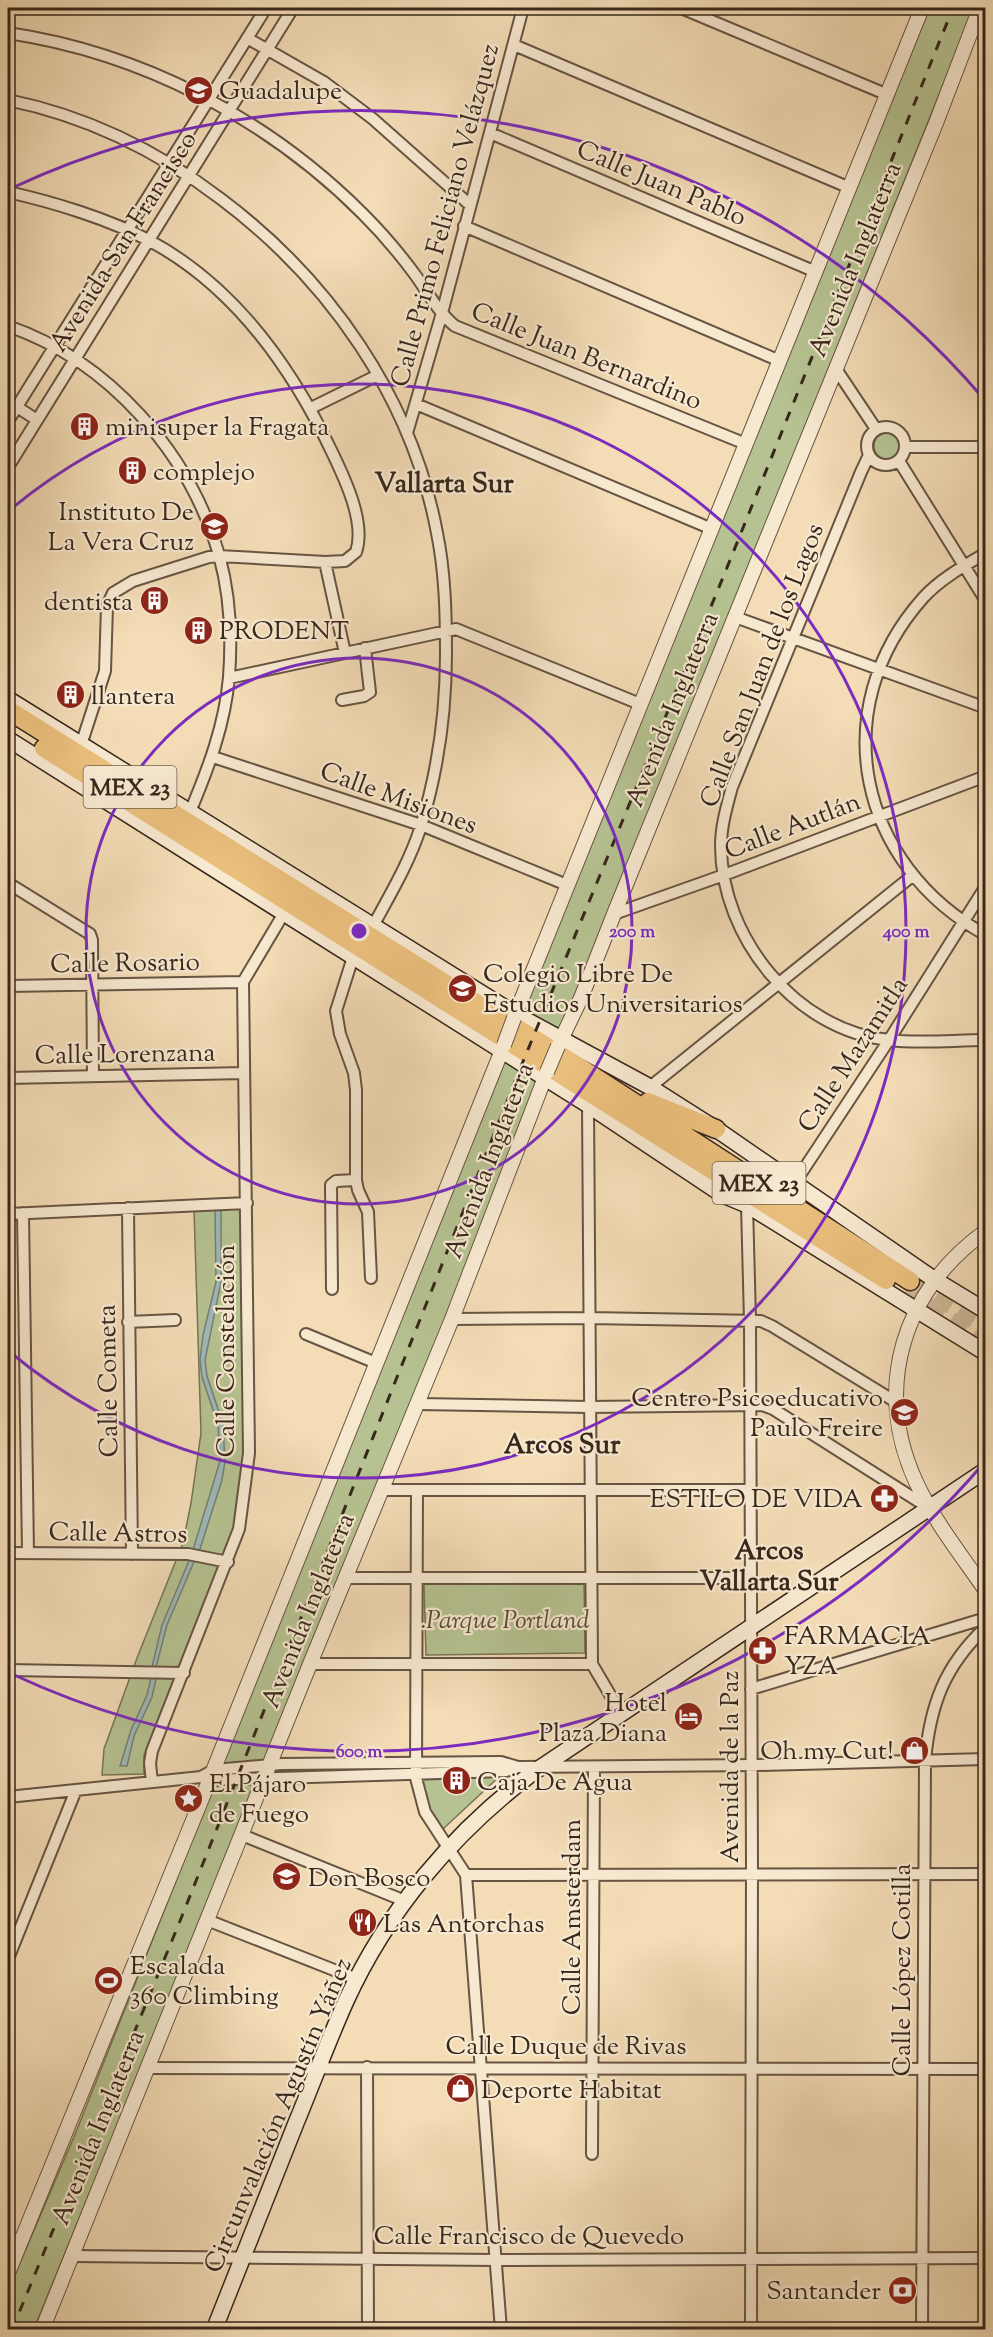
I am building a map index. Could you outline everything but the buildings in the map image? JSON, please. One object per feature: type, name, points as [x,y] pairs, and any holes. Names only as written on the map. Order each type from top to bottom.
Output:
[{"type":"main road","points":[[8,699],[559,1043],[650,1086],[935,1280],[986,1311]]},
{"type":"main road","name":"MEX 23","points":[[8,710],[249,869],[616,1110],[907,1286],[608,1085],[249,869],[8,724]]},
{"type":"main road","points":[[8,739],[196,859],[503,1047],[723,1195],[747,1204]]},
{"type":"main road","points":[[211,825],[249,869]]},
{"type":"main road","points":[[196,859],[249,869]]},
{"type":"main road","points":[[608,1085],[716,1129]]},
{"type":"main road","points":[[616,1110],[651,1139],[747,1204],[986,1353]]},
{"type":"main road","name":"Circunvalación Agustín Yáñez","points":[[214,2330],[319,2067],[357,1979],[386,1928],[448,1848],[490,1808],[542,1767],[986,1470]]},
{"type":"street","name":"Avenida San Francisco","points":[[8,421],[266,8]]},
{"type":"street","name":"Avenida San Francisco","points":[[8,466],[293,8]]},
{"type":"street","name":"Calle Primo Feliciano Velázquez","points":[[407,433],[442,313],[524,8]]},
{"type":"street","points":[[685,8],[888,95]]},
{"type":"street","name":"Avenida Inglaterra","points":[[8,2273],[922,8]]},
{"type":"street","name":"Avenida Inglaterra","points":[[42,2330],[310,1664],[418,1404],[546,1075],[581,998],[936,123],[980,8]]},
{"type":"street","name":"Calle Juan Bernardino","points":[[8,33],[118,60],[229,110],[281,144],[363,214],[388,240],[442,313],[455,326],[746,444]]},
{"type":"street","points":[[247,38],[266,51],[324,82],[373,119],[470,205]]},
{"type":"street","points":[[514,45],[850,188]]},
{"type":"street","points":[[8,100],[81,121],[133,143],[189,175],[243,215],[295,263],[340,316],[378,375],[407,433],[423,478],[437,532],[442,566],[446,630],[446,681],[434,777],[421,825],[400,877],[373,926]]},
{"type":"street","name":"Calle Juan Pablo","points":[[490,133],[816,272]]},
{"type":"street","points":[[8,192],[66,208],[149,240],[197,273],[230,302],[284,365],[311,408],[336,459],[356,512],[359,532],[358,545],[351,558],[345,561],[325,562],[219,555],[133,580],[113,592],[107,606],[105,671],[81,745]]},
{"type":"street","points":[[464,226],[780,361]]},
{"type":"street","points":[[8,326],[55,346],[75,358],[126,400],[167,447],[193,489],[219,555],[230,617],[229,678],[223,717],[213,757],[190,812]]},
{"type":"street","points":[[836,369],[876,429]]},
{"type":"street","points":[[311,408],[378,375]]},
{"type":"street","points":[[416,404],[712,530]]},
{"type":"street","points":[[17,407],[37,420]]},
{"type":"street","points":[[888,426],[899,431],[906,447],[899,461],[883,465],[869,455],[867,444],[868,438],[876,429],[888,426]]},
{"type":"street","points":[[906,447],[986,447]]},
{"type":"street","name":"Calle San Juan de los Lagos","points":[[869,455],[732,787],[721,846],[724,875],[735,917],[750,946],[797,1000],[833,1023],[889,1040],[986,1040]]},
{"type":"street","points":[[899,461],[986,601]]},
{"type":"street","points":[[986,553],[964,566],[924,597],[898,632],[880,670],[870,702],[865,746],[867,772],[879,816],[900,859],[912,876],[936,901],[986,935]]},
{"type":"street","points":[[325,562],[345,653]]},
{"type":"street","points":[[735,617],[986,708]]},
{"type":"street","points":[[229,678],[446,630],[463,631],[640,704]]},
{"type":"street","points":[[342,700],[364,696],[370,692],[365,648]]},
{"type":"street","name":"Calle Misiones","points":[[213,757],[421,825],[567,885]]},
{"type":"street","name":"Calle Autlán","points":[[614,914],[986,776]]},
{"type":"street","points":[[650,1086],[912,876]]},
{"type":"street","points":[[8,883],[90,934],[93,985],[93,1076]]},
{"type":"street","name":"Calle Mazamitla","points":[[794,1184],[889,1040],[986,886]]},
{"type":"street","points":[[243,982],[284,913]]},
{"type":"street","points":[[354,957],[336,1011],[338,1028],[354,1073],[357,1185],[368,1212],[371,1278]]},
{"type":"street","name":"Calle Rosario","points":[[8,986],[243,982]]},
{"type":"street","name":"Calle Constelación","points":[[152,1782],[150,1763],[152,1751],[239,1529],[249,1453],[243,982]]},
{"type":"street","name":"Calle Lorenzana","points":[[8,1078],[244,1073]]},
{"type":"street","points":[[588,1105],[592,1664],[622,1715]]},
{"type":"street","points":[[332,1289],[331,1185],[336,1181],[357,1185]]},
{"type":"street","points":[[8,1214],[247,1203]]},
{"type":"street","name":"Avenida de la Paz","points":[[747,1204],[750,1320],[752,1766],[751,2330]]},
{"type":"street","name":"Calle Cometa","points":[[128,1208],[132,1554]]},
{"type":"street","points":[[23,1213],[28,1553]]},
{"type":"street","points":[[986,1231],[961,1249],[935,1280],[917,1310],[902,1350],[896,1402],[899,1429],[906,1457],[930,1508],[986,1591]]},
{"type":"street","points":[[452,1319],[750,1320],[772,1326],[896,1402]]},
{"type":"street","points":[[128,1322],[175,1320]]},
{"type":"street","points":[[306,1334],[376,1363]]},
{"type":"street","points":[[418,1404],[590,1407],[762,1405],[773,1408],[930,1508]]},
{"type":"street","points":[[382,1490],[750,1490]]},
{"type":"street","points":[[417,1490],[415,1774],[425,1812],[466,1875],[501,2330]]},
{"type":"street","name":"Calle Astros","points":[[8,1553],[188,1554],[228,1562]]},
{"type":"street","points":[[346,1578],[750,1578]]},
{"type":"street","points":[[751,1689],[986,1618]]},
{"type":"street","name":"Calle López Cotilla","points":[[922,2330],[925,1761],[930,1717],[940,1689],[957,1659],[986,1627]]},
{"type":"street","points":[[310,1664],[592,1664]]},
{"type":"street","points":[[8,1670],[184,1673]]},
{"type":"street","points":[[8,1797],[208,1776],[415,1762],[501,1762],[519,1767],[594,1767],[752,1766],[986,1759]]},
{"type":"street","points":[[268,1771],[415,1774],[506,1771],[519,1767]]},
{"type":"street","name":"Calle Amsterdam","points":[[592,2154],[594,1767]]},
{"type":"street","points":[[8,1959],[76,1790]]},
{"type":"street","points":[[242,1835],[405,1901]]},
{"type":"street","points":[[466,1875],[986,1874]]},
{"type":"street","points":[[207,1920],[357,1979]]},
{"type":"street","points":[[367,2067],[368,2330]]},
{"type":"street","name":"Calle Duque de Rivas","points":[[147,2068],[986,2069]]},
{"type":"street","name":"Calle Francisco de Quevedo","points":[[71,2256],[496,2260],[986,2258]]},
{"type":"green space","points":[[929,8],[974,8],[271,1750],[34,2329],[8,2330],[8,2291],[76,2132],[525,1005]]},
{"type":"green space","points":[[887,433],[896,437],[900,446],[896,455],[887,459],[878,455],[874,446],[878,437]]},
{"type":"green space","points":[[241,1202],[244,1462],[234,1527],[144,1755],[144,1774],[102,1775],[104,1749],[183,1543],[191,1503],[201,1433],[194,1210]]},
{"type":"green space","name":".Parque Portland","points":[[584,1583],[585,1653],[426,1655],[424,1584]]},
{"type":"green space","points":[[502,1774],[443,1829],[427,1804],[417,1777]]},
{"type":"water","points":[[221,1208],[221,1282],[205,1360],[207,1376],[223,1424],[225,1462],[222,1480],[199,1552],[193,1550],[220,1461],[218,1425],[202,1377],[200,1360],[203,1335],[216,1282],[215,1210]]},
{"type":"water","points":[[191,1556],[196,1557],[167,1625],[155,1671],[152,1667],[162,1625]]},
{"type":"water","points":[[154,1676],[156,1679],[152,1697],[134,1736],[127,1766],[120,1766],[131,1730],[147,1695],[151,1678]]},
{"type":"tunnel","points":[[913,1282],[986,1327]]},
{"type":"tunnel","points":[[905,1291],[986,1343]]},
{"type":"railway","points":[[12,2330],[180,1921],[522,1064],[724,575],[953,8]]},
{"type":"place","name":"Guadalupe","points":[[198,90]]},
{"type":"place","name":"minisuper la Fragata","points":[[84,426]]},
{"type":"place","name":"complejo","points":[[132,471]]},
{"type":"place","name":"Instituto De La Vera Cruz","points":[[215,526]]},
{"type":"place","name":"dentista","points":[[154,601]]},
{"type":"place","name":"PRODENT","points":[[198,630]]},
{"type":"place","name":"llantera","points":[[70,695]]},
{"type":"place","name":"Colegio Libre De Estudios Universitarios","points":[[462,988]]},
{"type":"place","name":"Centro Psicoeducativo Paulo Freire","points":[[904,1412]]},
{"type":"place","name":"ESTILO DE VIDA","points":[[884,1498]]},
{"type":"place","name":"FARMACIA YZA","points":[[763,1650]]},
{"type":"place","name":"Hotel Plaza Diana","points":[[688,1717]]},
{"type":"place","name":"Oh my Cut!","points":[[915,1750]]},
{"type":"place","name":"Caja De Agua","points":[[456,1781]]},
{"type":"place","name":"El Pájaro de Fuego","points":[[188,1798]]},
{"type":"place","name":"Don Bosco","points":[[287,1877]]},
{"type":"place","name":"Las Antorchas","points":[[362,1923]]},
{"type":"place","name":"Escalada 360 Climbing","points":[[109,1980]]},
{"type":"place","name":"Deporte Habitat","points":[[460,2089]]},
{"type":"place","name":"Santander","points":[[902,2290]]},
{"type":"district","name":"Vallarta Sur","points":[[444,483]]},
{"type":"district","name":"Arcos Sur","points":[[562,1444]]},
{"type":"district","name":"Arcos Vallarta Sur","points":[[769,1566]]}]
